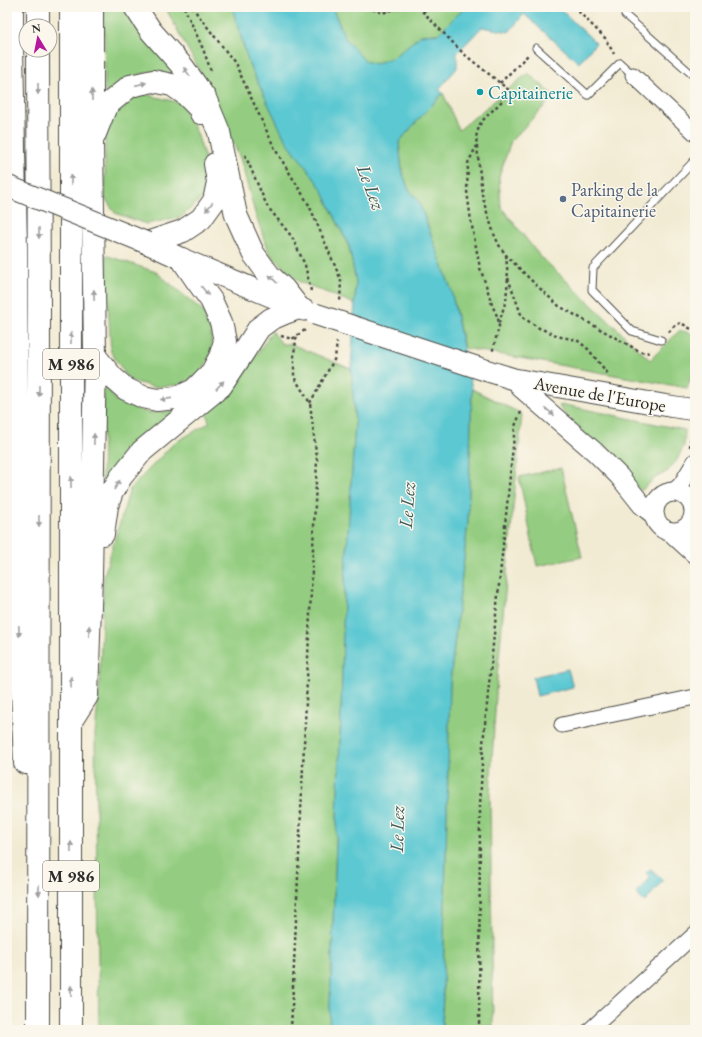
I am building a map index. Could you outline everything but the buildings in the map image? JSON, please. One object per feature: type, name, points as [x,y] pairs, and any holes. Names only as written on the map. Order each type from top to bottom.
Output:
[{"type":"main road","name":"M 986","points":[[12,7],[10,42],[12,257],[18,592],[25,768],[39,795]]},
{"type":"main road","points":[[38,7],[38,18]]},
{"type":"main road","name":"M 986","points":[[70,7],[71,1030]]},
{"type":"main road","name":"M 986","points":[[71,721],[87,696],[91,576],[95,356],[92,7]]},
{"type":"main road","points":[[135,7],[151,31],[183,67],[205,98],[220,132],[236,215],[252,253],[269,275],[307,311]]},
{"type":"main road","name":"M 986","points":[[38,58],[38,1030]]},
{"type":"main road","name":"M 986","points":[[92,142],[106,106],[130,86],[153,81],[172,85],[185,94],[200,109],[210,138],[218,182],[214,202],[201,219],[183,231],[147,242]]},
{"type":"main road","name":"Avenue de l'Europe","points":[[7,186],[147,242],[182,259],[307,311],[490,364],[517,383],[695,410]]},
{"type":"main road","name":"M 986","points":[[95,356],[113,378],[126,389],[157,400],[176,398],[194,390],[212,372],[220,357],[225,341],[221,322],[211,300],[182,259]]},
{"type":"main road","points":[[91,576],[101,546],[107,506],[112,492],[121,477],[142,451],[221,386],[258,328],[271,319],[284,313],[307,311]]},
{"type":"main road","name":"M 986","points":[[7,427],[11,439],[16,447]]},
{"type":"street","points":[[633,75],[695,133]]},
{"type":"street","points":[[517,383],[595,452],[619,476],[642,505],[653,514]]},
{"type":"street","points":[[672,492],[681,484],[695,461]]},
{"type":"street","points":[[672,492],[683,494],[694,512],[687,528],[677,532],[664,530],[659,526],[653,514],[656,501],[660,496],[672,492]]},
{"type":"street","points":[[671,532],[695,554]]},
{"type":"street","points":[[7,614],[7,610],[18,592]]},
{"type":"street","points":[[562,725],[695,697]]},
{"type":"street","points":[[590,1030],[695,934]]},
{"type":"lane","points":[[625,15],[695,77]]},
{"type":"lane","points":[[536,48],[588,95],[620,63],[633,75]]},
{"type":"lane","points":[[661,340],[632,331],[592,290],[593,268],[695,160]]},
{"type":"path","points":[[184,7],[214,78]]},
{"type":"path","points":[[192,7],[234,62],[275,149],[309,205],[341,280],[340,307]]},
{"type":"path","points":[[367,7],[382,13],[401,7]]},
{"type":"path","points":[[418,7],[464,54],[510,91],[509,94],[481,122],[476,137],[484,206],[494,234],[506,255],[559,306],[610,335],[646,353],[650,352],[675,325],[681,323],[692,330],[695,330]]},
{"type":"path","points":[[424,12],[428,7]]},
{"type":"path","points":[[574,7],[605,38],[620,63]]},
{"type":"path","points":[[500,83],[520,62]]},
{"type":"path","points":[[477,144],[468,163],[467,191],[471,222],[480,268],[492,305],[498,318],[498,326]]},
{"type":"path","points":[[243,148],[267,206],[292,237],[306,265],[311,290],[307,311]]},
{"type":"path","points":[[490,364],[498,326],[506,300],[508,278],[506,255]]},
{"type":"path","points":[[508,278],[522,316],[539,328],[561,337],[577,340],[588,349],[611,378]]},
{"type":"path","points":[[291,1030],[317,460],[310,402],[294,377],[294,353],[297,336]]},
{"type":"path","points":[[310,402],[335,358],[338,336]]},
{"type":"path","points":[[479,1030],[480,806],[483,744],[515,426],[521,412]]},
{"type":"green space","points":[[104,7],[126,7],[186,80],[159,71],[140,74],[105,94]]},
{"type":"green space","points":[[165,7],[232,7],[249,64],[284,137],[321,188],[349,247],[356,282],[355,304],[298,281],[270,254],[255,213],[240,158],[205,81]]},
{"type":"green space","points":[[332,7],[463,7],[464,9],[438,34],[421,35],[394,57],[375,64],[365,61],[345,38]]},
{"type":"green space","points":[[528,73],[554,96],[511,141],[499,177],[501,207],[539,255],[650,360],[680,330],[695,335],[695,369],[687,388],[464,348],[451,289],[419,202],[408,188],[402,171],[399,142],[443,93],[459,130]]},
{"type":"green space","points":[[144,94],[181,103],[197,133],[209,172],[202,198],[181,217],[146,224],[115,213],[105,198],[105,137],[113,117],[127,101]]},
{"type":"green space","points":[[105,255],[156,272],[210,317],[212,352],[200,374],[178,385],[153,387],[129,380],[111,352]]},
{"type":"green space","points":[[272,331],[282,344],[291,344],[351,369],[355,423],[344,595],[329,1030],[99,1030],[95,735],[99,691],[104,575],[130,489],[174,443],[209,423],[207,414],[237,385]]},
{"type":"green space","points":[[104,384],[117,402],[149,413],[175,411],[102,481]]},
{"type":"green space","points":[[472,389],[522,414],[497,678],[490,794],[493,1030],[442,1030],[450,682],[468,522]]},
{"type":"green space","points":[[565,405],[685,430],[684,445],[677,460],[668,471],[655,478],[641,491],[562,411],[559,406]]},
{"type":"green space","points":[[561,468],[582,557],[537,566],[519,477]]},
{"type":"water","name":"Le Lez","points":[[232,7],[332,7],[345,38],[365,61],[375,64],[394,57],[421,35],[438,34],[463,9],[463,7],[558,7],[596,43],[579,63],[524,14],[509,32],[482,27],[457,53],[457,68],[439,89],[443,93],[399,142],[402,171],[408,188],[419,202],[451,289],[472,389],[468,522],[450,682],[442,1030],[329,1030],[344,595],[355,423],[351,369],[356,282],[349,246],[321,188],[284,137],[249,64]]},
{"type":"water","points":[[568,669],[573,687],[537,696],[533,677]]},
{"type":"water","points":[[650,869],[663,880],[645,902],[636,894],[650,877],[646,873]]},
{"type":"place","name":"Capitainerie","points":[[480,92]]},
{"type":"place","name":"Parking de la Capitainerie","points":[[563,199]]}]
